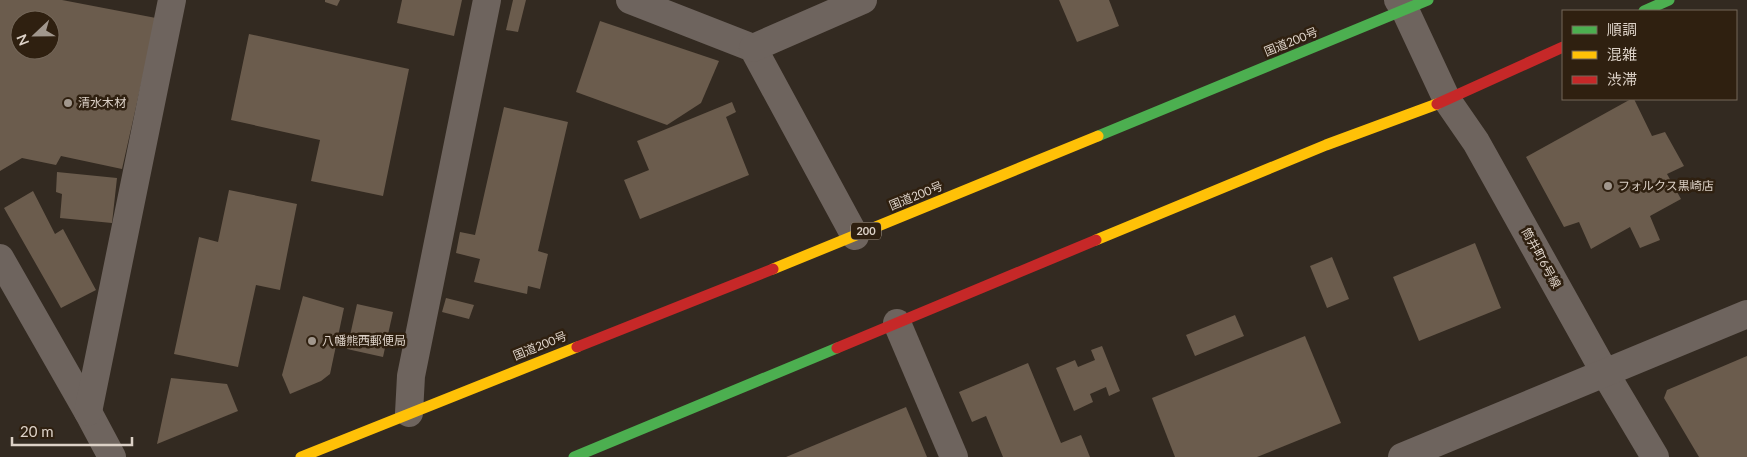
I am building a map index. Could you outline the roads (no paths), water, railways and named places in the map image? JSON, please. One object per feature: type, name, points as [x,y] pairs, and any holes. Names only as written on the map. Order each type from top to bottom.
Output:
[{"type":"highway","points":[[1646,10],[1669,0]]},
{"type":"highway","name":"国道200号","points":[[300,457],[855,236],[1411,3]]},
{"type":"highway","points":[[574,457],[1335,141],[1447,100],[1562,48]]},
{"type":"street","points":[[88,412],[172,0]]},
{"type":"street","points":[[409,413],[411,376],[487,0]]},
{"type":"street","points":[[630,0],[752,48],[855,236]]},
{"type":"street","points":[[752,48],[863,0]]},
{"type":"street","name":"筒井町6号線","points":[[1411,3],[1428,58],[1447,100],[1476,142],[1605,373],[1655,457]]},
{"type":"street","points":[[0,258],[112,457]]},
{"type":"street","points":[[1402,457],[1747,314]]},
{"type":"street","points":[[897,322],[954,457]]},
{"type":"place","name":"清水木材","points":[[68,103]]},
{"type":"place","name":"フォルクス黒崎店","points":[[1608,186]]},
{"type":"place","name":"八幡熊西郵便局","points":[[312,341]]}]
